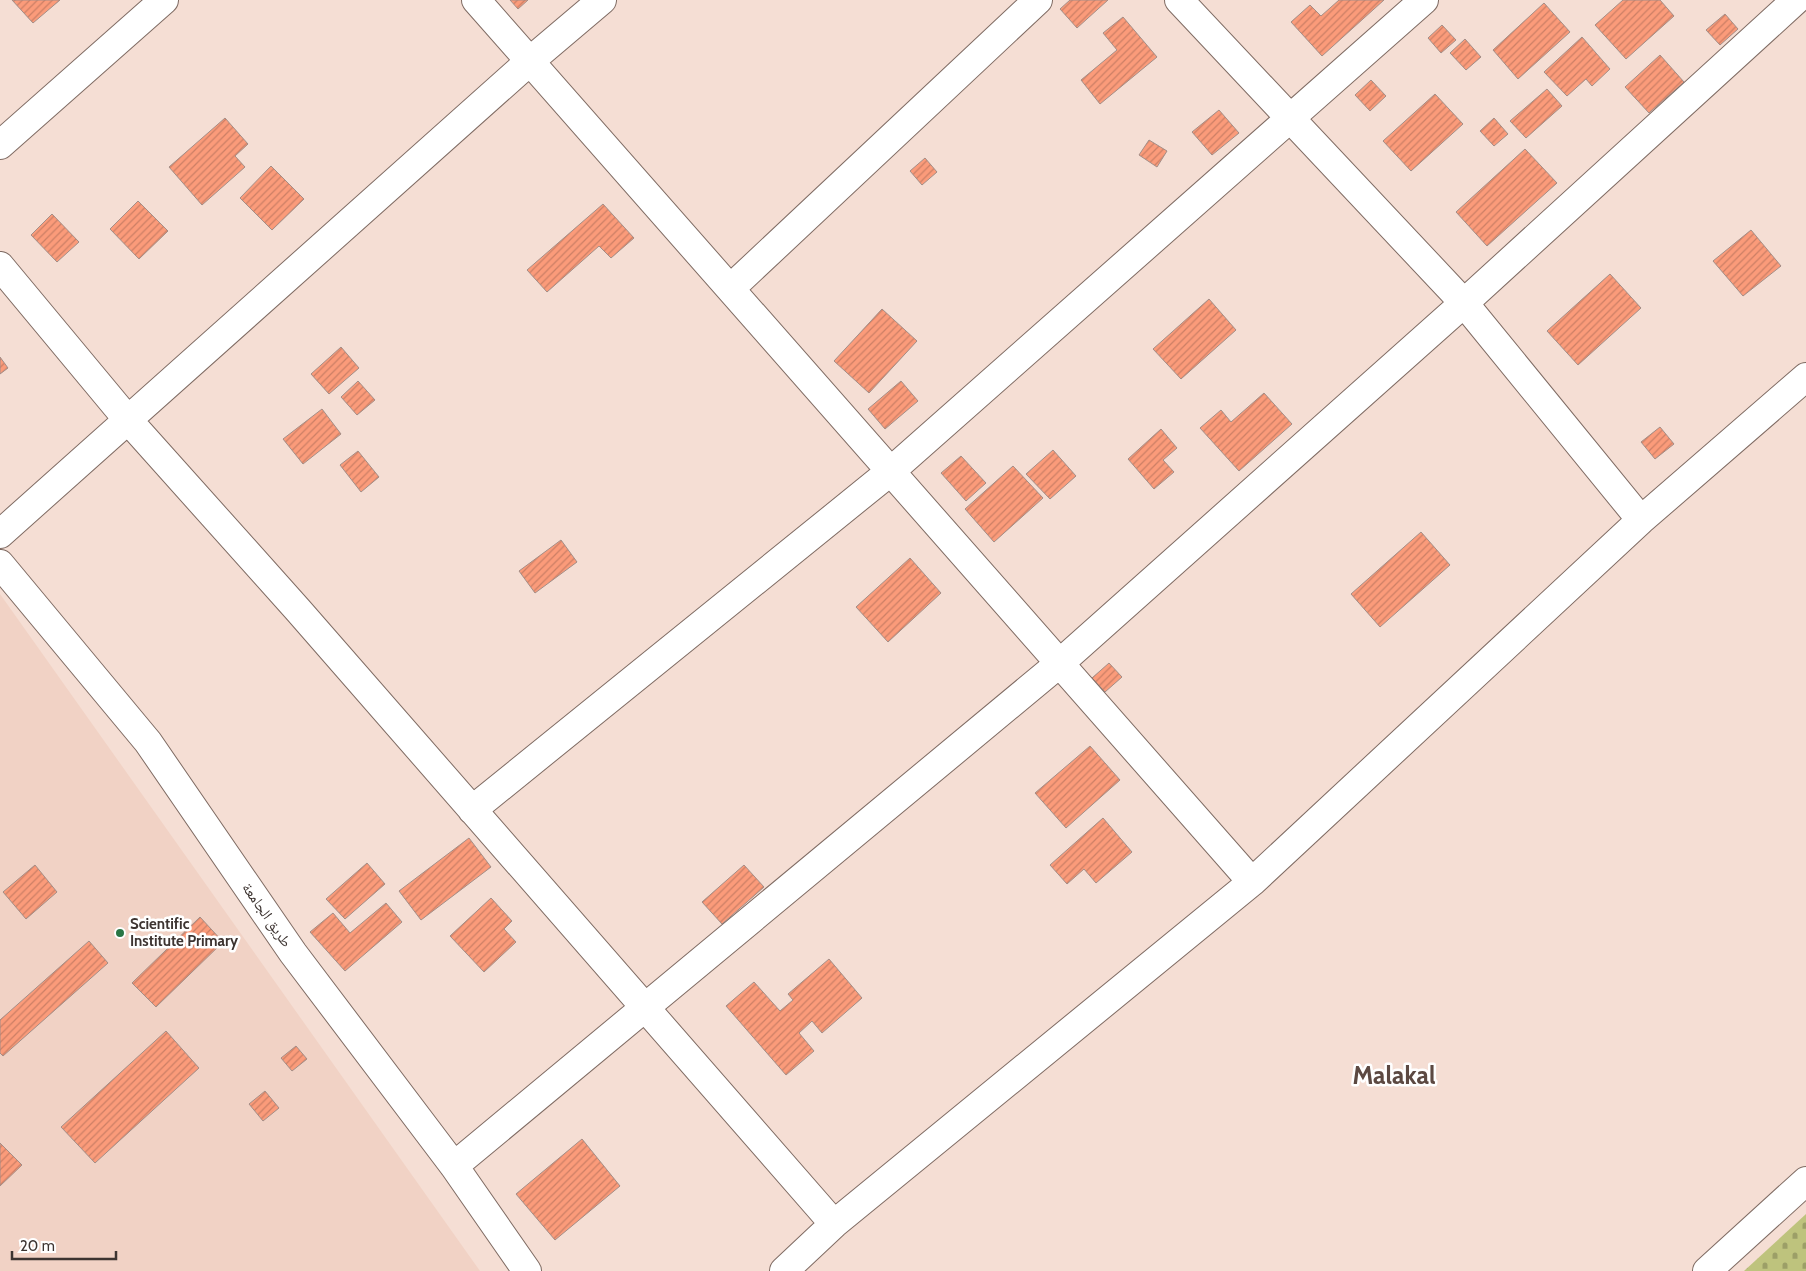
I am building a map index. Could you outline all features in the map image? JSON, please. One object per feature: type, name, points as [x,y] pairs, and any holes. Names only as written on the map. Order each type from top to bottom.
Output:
[{"type":"street","points":[[0,145],[164,0]]},
{"type":"street","points":[[476,0],[1252,882]]},
{"type":"street","points":[[0,534],[530,61],[602,0]]},
{"type":"street","points":[[731,288],[1038,0]]},
{"type":"street","points":[[1179,0],[1464,304],[1641,520]]},
{"type":"street","points":[[472,810],[891,471],[1424,0]]},
{"type":"street","points":[[454,1166],[1060,663],[1464,304],[1796,0]]},
{"type":"street","points":[[0,266],[128,420],[310,624],[834,1224]]},
{"type":"street","points":[[784,1271],[834,1224],[1252,882],[1641,520],[1806,377]]},
{"type":"street","name":"طريق الجامعة","points":[[0,564],[148,742],[293,953],[454,1166],[527,1271]]},
{"type":"street","points":[[1707,1271],[1806,1181]]},
{"type":"shaded area","name":"Scientific Institute Primary","points":[[0,594],[480,1271],[0,1271]]},
{"type":"green space","points":[[1806,1214],[1806,1271],[1744,1271]]},
{"type":"building","points":[[12,0],[60,0],[33,23]]},
{"type":"building","points":[[510,0],[528,0],[518,9]]},
{"type":"building","points":[[1070,0],[1108,0],[1077,28],[1060,9]]},
{"type":"building","points":[[1339,0],[1384,0],[1322,56],[1291,22],[1310,5],[1321,16]]},
{"type":"building","points":[[1623,0],[1660,0],[1674,16],[1626,59],[1595,25]]},
{"type":"building","points":[[1544,3],[1570,32],[1518,79],[1493,50]]},
{"type":"building","points":[[1725,14],[1738,29],[1720,45],[1706,30]]},
{"type":"building","points":[[1123,17],[1157,57],[1100,104],[1081,80],[1117,50],[1103,33]]},
{"type":"building","points":[[1442,25],[1456,40],[1441,53],[1428,38]]},
{"type":"building","points":[[1582,37],[1610,69],[1592,86],[1586,79],[1567,96],[1544,72]]},
{"type":"building","points":[[1465,39],[1481,57],[1466,70],[1450,53]]},
{"type":"building","points":[[1660,55],[1684,82],[1649,113],[1625,87]]},
{"type":"building","points":[[1371,80],[1386,96],[1370,111],[1355,95]]},
{"type":"building","points":[[1547,89],[1562,106],[1526,138],[1510,121]]},
{"type":"building","points":[[1435,94],[1463,124],[1411,171],[1383,141]]},
{"type":"building","points":[[1219,110],[1239,133],[1212,155],[1192,132]]},
{"type":"building","points":[[225,118],[248,144],[235,156],[245,167],[202,205],[169,167]]},
{"type":"building","points":[[1494,118],[1508,134],[1494,146],[1480,131]]},
{"type":"building","points":[[1149,140],[1167,151],[1157,167],[1139,155]]},
{"type":"building","points":[[1525,149],[1557,183],[1487,246],[1456,212]]},
{"type":"building","points":[[925,158],[937,172],[922,185],[910,171]]},
{"type":"building","points":[[271,166],[304,199],[272,230],[240,198]]},
{"type":"building","points":[[138,201],[168,231],[139,259],[110,229]]},
{"type":"building","points":[[603,204],[634,238],[611,258],[599,246],[547,292],[527,270]]},
{"type":"building","points":[[52,214],[79,242],[57,262],[31,235]]},
{"type":"building","points":[[1751,230],[1781,266],[1743,296],[1713,261]]},
{"type":"building","points":[[1610,274],[1641,308],[1578,365],[1547,331]]},
{"type":"building","points":[[1209,299],[1236,330],[1181,379],[1153,349]]},
{"type":"building","points":[[882,309],[917,341],[869,393],[834,361]]},
{"type":"building","points":[[341,347],[359,368],[329,394],[311,374]]},
{"type":"building","points":[[0,357],[8,368],[0,374]]},
{"type":"building","points":[[358,381],[375,400],[357,415],[341,397]]},
{"type":"building","points":[[901,381],[918,401],[885,429],[868,409]]},
{"type":"building","points":[[1264,393],[1292,424],[1239,471],[1200,428],[1221,410],[1231,422]]},
{"type":"building","points":[[322,409],[341,434],[303,464],[283,439]]},
{"type":"building","points":[[1660,427],[1674,444],[1655,459],[1641,442]]},
{"type":"building","points":[[1161,429],[1177,448],[1163,460],[1174,472],[1154,489],[1128,459]]},
{"type":"building","points":[[1053,450],[1076,476],[1050,499],[1026,474]]},
{"type":"building","points":[[358,451],[379,477],[361,492],[340,465]]},
{"type":"building","points":[[961,456],[986,483],[966,501],[941,473]]},
{"type":"building","points":[[1013,466],[1043,498],[994,542],[965,509]]},
{"type":"building","points":[[1421,532],[1450,565],[1380,627],[1351,594]]},
{"type":"building","points":[[561,540],[577,562],[535,593],[519,571]]},
{"type":"building","points":[[910,558],[941,593],[888,642],[856,607]]},
{"type":"building","points":[[1109,663],[1122,677],[1105,692],[1092,678]]},
{"type":"building","points":[[1090,746],[1120,780],[1066,828],[1035,793]]},
{"type":"building","points":[[1103,818],[1132,852],[1096,883],[1084,869],[1067,884],[1050,865]]},
{"type":"building","points":[[469,838],[491,867],[421,920],[399,891]]},
{"type":"building","points":[[367,863],[385,884],[345,919],[326,899]]},
{"type":"building","points":[[35,865],[57,892],[26,919],[3,892]]},
{"type":"building","points":[[744,865],[764,887],[722,924],[702,902]]},
{"type":"building","points":[[491,898],[512,921],[504,929],[516,942],[484,972],[450,936]]},
{"type":"building","points":[[386,903],[402,922],[345,971],[310,932],[333,913],[350,933]]},
{"type":"building","points":[[200,917],[223,942],[156,1007],[132,983]]},
{"type":"building","points":[[89,941],[108,963],[3,1056],[0,1053],[0,1020]]},
{"type":"building","points":[[829,959],[862,998],[822,1033],[812,1021],[799,1033],[814,1051],[786,1075],[726,1006],[754,982],[780,1011],[793,1000],[788,994]]},
{"type":"building","points":[[166,1031],[199,1068],[95,1163],[61,1127]]},
{"type":"building","points":[[296,1046],[307,1059],[292,1071],[281,1058]]},
{"type":"building","points":[[265,1091],[279,1108],[263,1121],[249,1104]]},
{"type":"building","points":[[582,1139],[620,1186],[555,1240],[516,1194]]},
{"type":"building","points":[[0,1143],[22,1165],[0,1186]]},
{"type":"place","name":"Scientific Institute Primary","points":[[120,933]]},
{"type":"district","name":"Malakal","points":[[1394,1075]]}]
